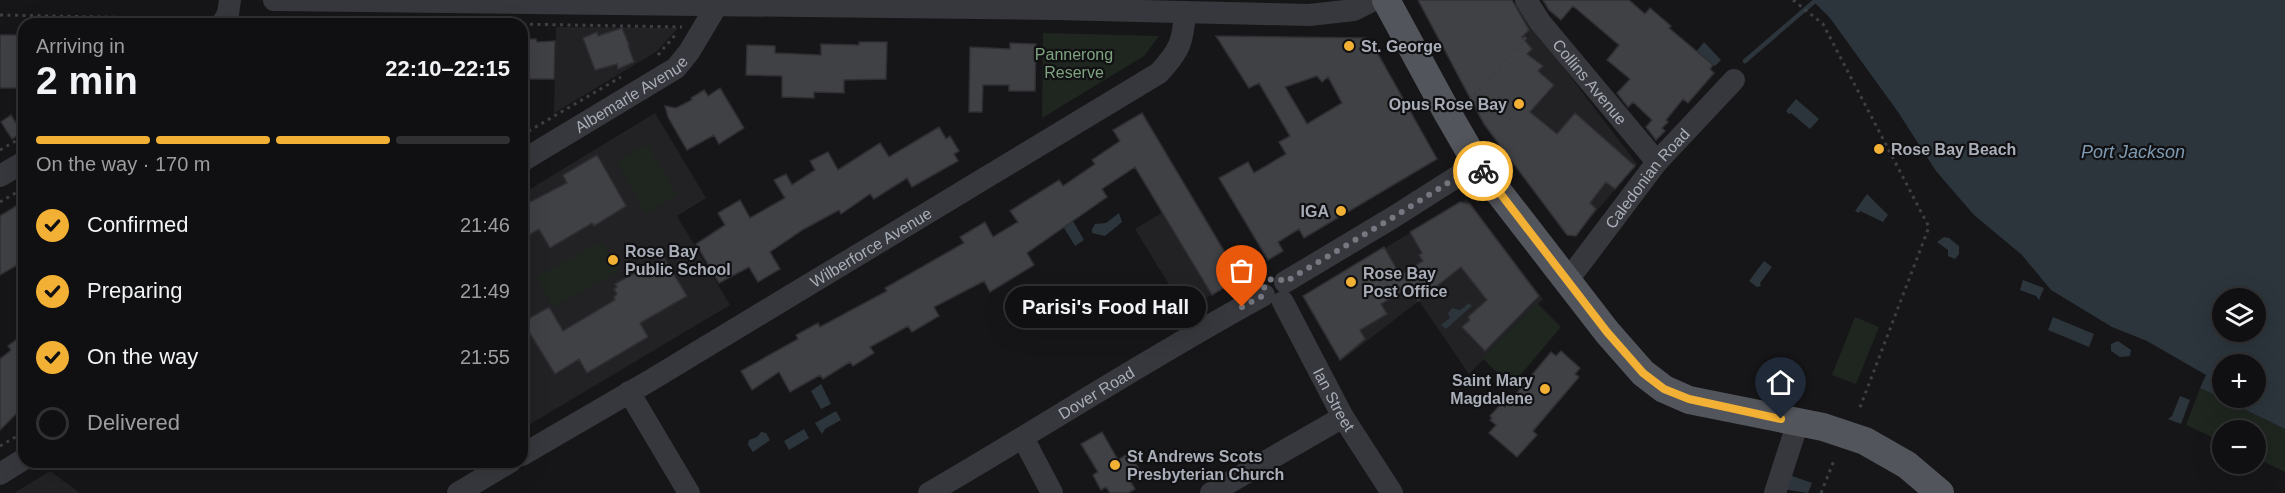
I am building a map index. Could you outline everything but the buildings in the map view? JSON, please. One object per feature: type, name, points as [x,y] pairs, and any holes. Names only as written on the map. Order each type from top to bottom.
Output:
[{"type":"main road","points":[[1386,0],[1478,164],[1625,355],[1643,373],[1664,389],[1689,399],[1847,434],[1879,448],[1907,465],[1940,493]]},
{"type":"street","points":[[226,18],[230,0]]},
{"type":"street","points":[[274,0],[1023,4],[1185,12],[1326,15],[1354,10],[1374,0]]},
{"type":"street","name":"Collins Avenue","points":[[1526,0],[1540,22],[1657,162]]},
{"type":"street","name":"Albemarle Avenue","points":[[528,157],[676,68],[689,52],[704,3]]},
{"type":"street","name":"Wilberforce Avenue","points":[[528,451],[1159,73],[1182,42],[1185,12]]},
{"type":"street","name":"Caledonian Road","points":[[1568,280],[1657,162],[1734,80]]},
{"type":"street","name":"Dover Road","points":[[928,493],[1166,350],[1277,293],[1478,164]]},
{"type":"street","points":[[0,176],[18,166]]},
{"type":"street","name":"Ian Street","points":[[1277,293],[1343,417],[1392,493]]},
{"type":"street","points":[[629,392],[688,493]]},
{"type":"street","points":[[1211,493],[1343,417]]},
{"type":"street","points":[[1775,493],[1798,422]]},
{"type":"street","points":[[1023,438],[1052,493]]},
{"type":"street","points":[[0,474],[18,463]]},
{"type":"street","points":[[458,493],[479,470]]},
{"type":"path","points":[[1793,0],[1823,24],[1929,227],[1858,410]]},
{"type":"path","points":[[0,15],[150,18]]},
{"type":"path","points":[[1469,101],[1540,22]]},
{"type":"path","points":[[649,61],[658,55],[682,27]]},
{"type":"path","points":[[528,131],[629,72]]},
{"type":"path","points":[[0,150],[18,140]]},
{"type":"path","points":[[0,202],[18,192]]},
{"type":"path","points":[[0,446],[18,436]]},
{"type":"path","points":[[1821,493],[1835,459]]},
{"type":"shaded area","points":[[1418,0],[1512,0],[1637,164],[1576,235],[1567,234],[1489,132]]},
{"type":"shaded area","points":[[556,27],[678,28],[656,52],[554,113]]},
{"type":"shaded area","name":"Rose Bay Public School","points":[[655,113],[706,198],[677,216],[730,305],[528,425],[528,190]]},
{"type":"shaded area","points":[[1143,114],[1241,277],[1185,311],[1135,229],[1163,212],[1115,131]]},
{"type":"shaded area","points":[[1467,199],[1543,299],[1469,374],[1419,301],[1342,360],[1304,296]]},
{"type":"shaded area","points":[[50,471],[80,493],[14,493]]},
{"type":"green space","name":"Pannerong Reserve","points":[[1043,33],[1159,36],[1144,56],[1042,118]]},
{"type":"green space","points":[[647,144],[677,195],[646,213],[617,162]]},
{"type":"green space","points":[[602,241],[619,271],[553,307],[537,277]]},
{"type":"green space","points":[[1537,303],[1561,327],[1511,386],[1482,358]]},
{"type":"green space","points":[[1855,317],[1879,327],[1856,384],[1832,375]]},
{"type":"green space","points":[[2200,388],[2212,394],[2212,408],[2241,408],[2285,429],[2285,472],[2266,463],[2266,420],[2212,420],[2212,437],[2186,425]]},
{"type":"water","name":"Port Jackson","points":[[1812,0],[2285,0],[2285,429],[2241,408],[2266,408],[2266,354],[2212,354],[2212,394],[2200,388],[2206,375],[2147,341],[2112,327],[2051,290],[2022,255],[1974,215],[1936,171],[1898,112],[1830,18]]},
{"type":"water","points":[[1704,42],[1721,60],[1715,66],[1696,52]]},
{"type":"water","points":[[1796,99],[1819,119],[1810,129],[1786,111]]},
{"type":"water","points":[[1867,194],[1888,215],[1883,222],[1860,211],[1859,213],[1855,211]]},
{"type":"water","points":[[1119,213],[1122,222],[1105,236],[1092,233],[1095,224],[1106,223]]},
{"type":"water","points":[[1073,221],[1084,240],[1075,246],[1063,226]]},
{"type":"water","points":[[1944,237],[1959,246],[1959,254],[1955,259],[1948,256],[1948,250],[1937,242]]},
{"type":"water","points":[[1764,261],[1772,267],[1760,283],[1761,286],[1757,287],[1749,281]]},
{"type":"water","points":[[2023,280],[2044,288],[2039,300],[2036,296],[2020,290]]},
{"type":"water","points":[[1469,303],[1472,306],[1446,329],[1441,325],[1450,318],[1448,313],[1452,308],[1460,310]]},
{"type":"water","points":[[2053,317],[2094,334],[2089,347],[2048,330]]},
{"type":"water","points":[[2118,341],[2131,350],[2130,356],[2120,357],[2111,351],[2111,344]]},
{"type":"water","points":[[821,384],[831,404],[821,409],[811,391]]},
{"type":"water","points":[[2180,396],[2190,400],[2181,424],[2168,419],[2172,416]]},
{"type":"water","points":[[836,411],[841,420],[825,429],[822,434],[815,423]]},
{"type":"water","points":[[804,429],[809,438],[789,450],[784,441]]},
{"type":"water","points":[[761,432],[766,433],[770,440],[753,452],[748,445],[749,440],[757,437]]},
{"type":"water","points":[[1787,474],[1812,483],[1808,493],[1782,489]]},
{"type":"waterway","points":[[1745,61],[1816,0]]},
{"type":"way so far","points":[[1242,307],[1264,295],[1264,285],[1273,278],[1282,279],[1285,282],[1478,164],[1483,171]]},
{"type":"place","name":"St. George","points":[[1349,46]]},
{"type":"place","name":"Opus Rose Bay","points":[[1519,104]]},
{"type":"place","name":"Rose Bay Beach","points":[[1879,149]]},
{"type":"place","name":"IGA","points":[[1341,211]]},
{"type":"place","name":"Rose Bay Public School","points":[[613,260]]},
{"type":"place","name":"Rose Bay Post Office","points":[[1351,282]]},
{"type":"place","name":"Parisi's Food Hall","points":[[1242,307]]},
{"type":"place","name":"Saint Mary Magdalene","points":[[1545,389]]},
{"type":"place","name":"St Andrews Scots Presbyterian Church","points":[[1115,465]]},
{"type":"route","points":[[1483,171],[1625,355],[1643,373],[1664,389],[1677,395],[1727,409],[1781,419]]}]
